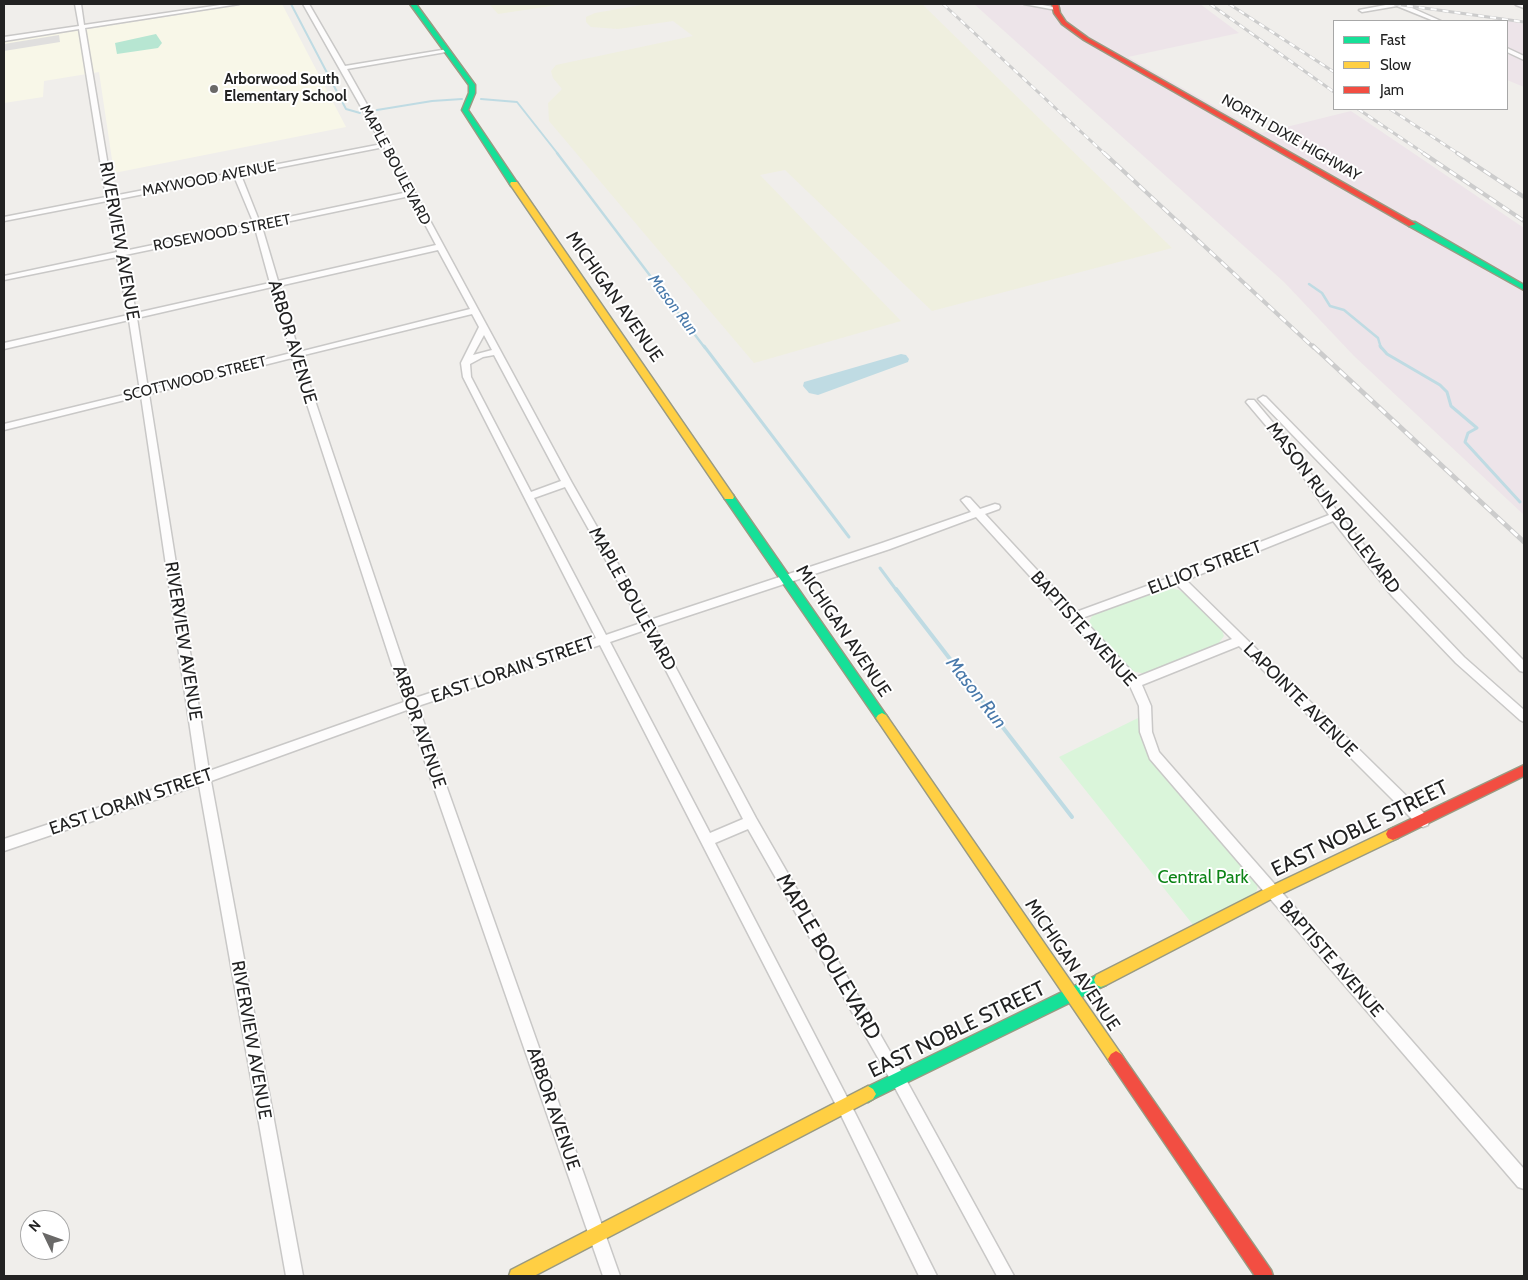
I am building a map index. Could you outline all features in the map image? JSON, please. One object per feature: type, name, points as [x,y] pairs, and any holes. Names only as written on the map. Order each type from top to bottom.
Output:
[{"type":"street","name":"RIVERVIEW AVENUE","points":[[78,4],[110,198],[133,318],[204,778],[294,1276]]},
{"type":"street","points":[[182,4],[185,11]]},
{"type":"street","points":[[4,38],[236,4]]},
{"type":"street","name":"MAPLE BOULEVARD","points":[[306,4],[385,145],[567,484],[647,624],[752,822],[899,1080],[1006,1276]]},
{"type":"street","name":"MICHIGAN AVENUE","points":[[413,4],[472,85],[472,93],[465,110],[469,118],[1265,1276]]},
{"type":"street","points":[[1027,4],[1056,6]]},
{"type":"street","points":[[1362,10],[1398,4],[1436,20]]},
{"type":"street","points":[[1518,4],[1524,6]]},
{"type":"street","name":"NORTH DIXIE HIGHWAY","points":[[1056,6],[1064,23],[1086,39],[1524,288]]},
{"type":"street","points":[[343,68],[446,50]]},
{"type":"street","points":[[1508,50],[1524,58]]},
{"type":"street","name":"MAYWOOD AVENUE","points":[[4,219],[385,145]]},
{"type":"street","name":"ARBOR AVENUE","points":[[237,174],[258,226],[295,354],[411,704],[612,1276]]},
{"type":"street","name":"ROSEWOOD STREET","points":[[4,278],[411,194]]},
{"type":"street","points":[[4,346],[439,247]]},
{"type":"street","name":"SCOTTWOOD STREET","points":[[4,427],[473,311]]},
{"type":"street","points":[[483,328],[465,363],[468,378],[601,640],[844,1106],[928,1276]]},
{"type":"street","points":[[465,363],[480,355],[495,352]]},
{"type":"street","name":"MASON RUN BOULEVARD","points":[[1263,399],[1524,668]]},
{"type":"street","name":"MASON RUN BOULEVARD","points":[[1251,402],[1299,462],[1335,516],[1385,579],[1460,660],[1524,717]]},
{"type":"street","points":[[1261,414],[1275,411]]},
{"type":"street","points":[[529,496],[567,484]]},
{"type":"street","name":"BAPTISTE AVENUE","points":[[966,500],[1135,683],[1145,706],[1146,732],[1154,755],[1524,1181]]},
{"type":"street","name":"EAST LORAIN STREET","points":[[4,845],[204,778],[411,704],[995,507]]},
{"type":"street","name":"ELLIOT STREET","points":[[1074,618],[1178,579],[1335,516]]},
{"type":"street","name":"LAPOINTE AVENUE","points":[[1178,579],[1423,821]]},
{"type":"street","points":[[1135,683],[1240,641]]},
{"type":"street","name":"EAST NOBLE STREET","points":[[517,1276],[844,1106],[1072,995],[1272,892],[1423,821],[1524,770]]},
{"type":"street","points":[[706,842],[752,822]]},
{"type":"shaded area","name":"Arborwood South Elementary School","points":[[249,4],[282,4],[346,127],[114,173],[99,72],[44,81],[43,97],[4,103],[4,42]]},
{"type":"shaded area","points":[[974,4],[1200,4],[1239,33],[1128,57],[1262,133],[1351,111],[1524,228],[1524,515],[1354,356],[1284,282]]},
{"type":"shaded area","points":[[1508,21],[1524,24],[1524,87],[1508,80],[1508,55],[1518,53],[1508,48]]},
{"type":"shaded area","points":[[59,35],[60,42],[4,51],[4,44]]},
{"type":"green space","points":[[489,4],[564,4],[498,14]]},
{"type":"green space","points":[[647,4],[922,4],[1172,248],[932,311],[785,170],[760,175],[901,321],[754,363],[549,121],[548,103],[562,89],[553,78],[551,71],[556,65],[693,36],[673,21],[618,29],[591,27],[586,22],[586,17],[595,13]]},
{"type":"green space","points":[[156,34],[162,43],[158,48],[117,54],[115,43]]},
{"type":"green space","points":[[1166,587],[1179,590],[1185,594],[1222,630],[1224,636],[1218,644],[1146,674],[1131,671],[1091,629],[1089,622],[1092,616],[1099,612]]},
{"type":"green space","name":"Central Park","points":[[1142,716],[1146,735],[1258,885],[1255,897],[1194,926],[1059,757]]},
{"type":"water","points":[[901,354],[906,355],[909,359],[908,362],[818,395],[809,393],[803,386],[804,382]]},
{"type":"waterway","name":"Mason Run","points":[[291,4],[346,109],[360,113]]},
{"type":"waterway","name":"Mason Run","points":[[377,110],[432,101],[462,99]]},
{"type":"waterway","name":"Mason Run","points":[[481,99],[517,102],[558,154]]},
{"type":"waterway","name":"Mason Run","points":[[557,153],[705,348]]},
{"type":"waterway","points":[[1309,284],[1322,293],[1330,306],[1344,310],[1378,338],[1381,347]]},
{"type":"waterway","name":"Mason Run","points":[[704,346],[849,537]]},
{"type":"waterway","points":[[1381,347],[1387,354],[1440,385],[1447,392],[1451,406],[1477,428],[1468,433],[1465,442],[1520,502]]},
{"type":"waterway","name":"Mason Run","points":[[880,568],[897,591]]},
{"type":"waterway","name":"Mason Run","points":[[896,589],[1072,817]]},
{"type":"railway","points":[[943,4],[1105,154]]},
{"type":"railway","points":[[1210,4],[1333,91]]},
{"type":"railway","points":[[1229,4],[1333,71]]},
{"type":"railway","points":[[1395,4],[1524,22]]},
{"type":"railway","points":[[1359,110],[1425,154]]},
{"type":"railway","points":[[1392,110],[1459,154]]},
{"type":"railway","points":[[1104,153],[1314,348]]},
{"type":"railway","points":[[1423,153],[1524,221]]},
{"type":"railway","points":[[1457,153],[1524,197]]},
{"type":"railway","points":[[1313,346],[1524,542]]},
{"type":"traffic: fast","points":[[413,4],[472,85],[472,93],[465,110],[514,184]]},
{"type":"traffic: fast","points":[[1412,224],[1524,288]]},
{"type":"traffic: fast","points":[[729,497],[882,718]]},
{"type":"traffic: fast","points":[[868,1094],[1101,980]]},
{"type":"traffic: slow","points":[[514,184],[729,497]]},
{"type":"traffic: slow","points":[[882,718],[1116,1059]]},
{"type":"traffic: slow","points":[[1101,980],[1272,892],[1393,834]]},
{"type":"traffic: slow","points":[[517,1276],[868,1094]]},
{"type":"traffic: jam","points":[[1055,4],[1057,13],[1064,23],[1086,39],[1412,224]]},
{"type":"traffic: jam","points":[[1393,834],[1524,770]]},
{"type":"traffic: jam","points":[[1116,1059],[1265,1276]]},
{"type":"place","name":"Arborwood South Elementary School","points":[[214,89]]}]
